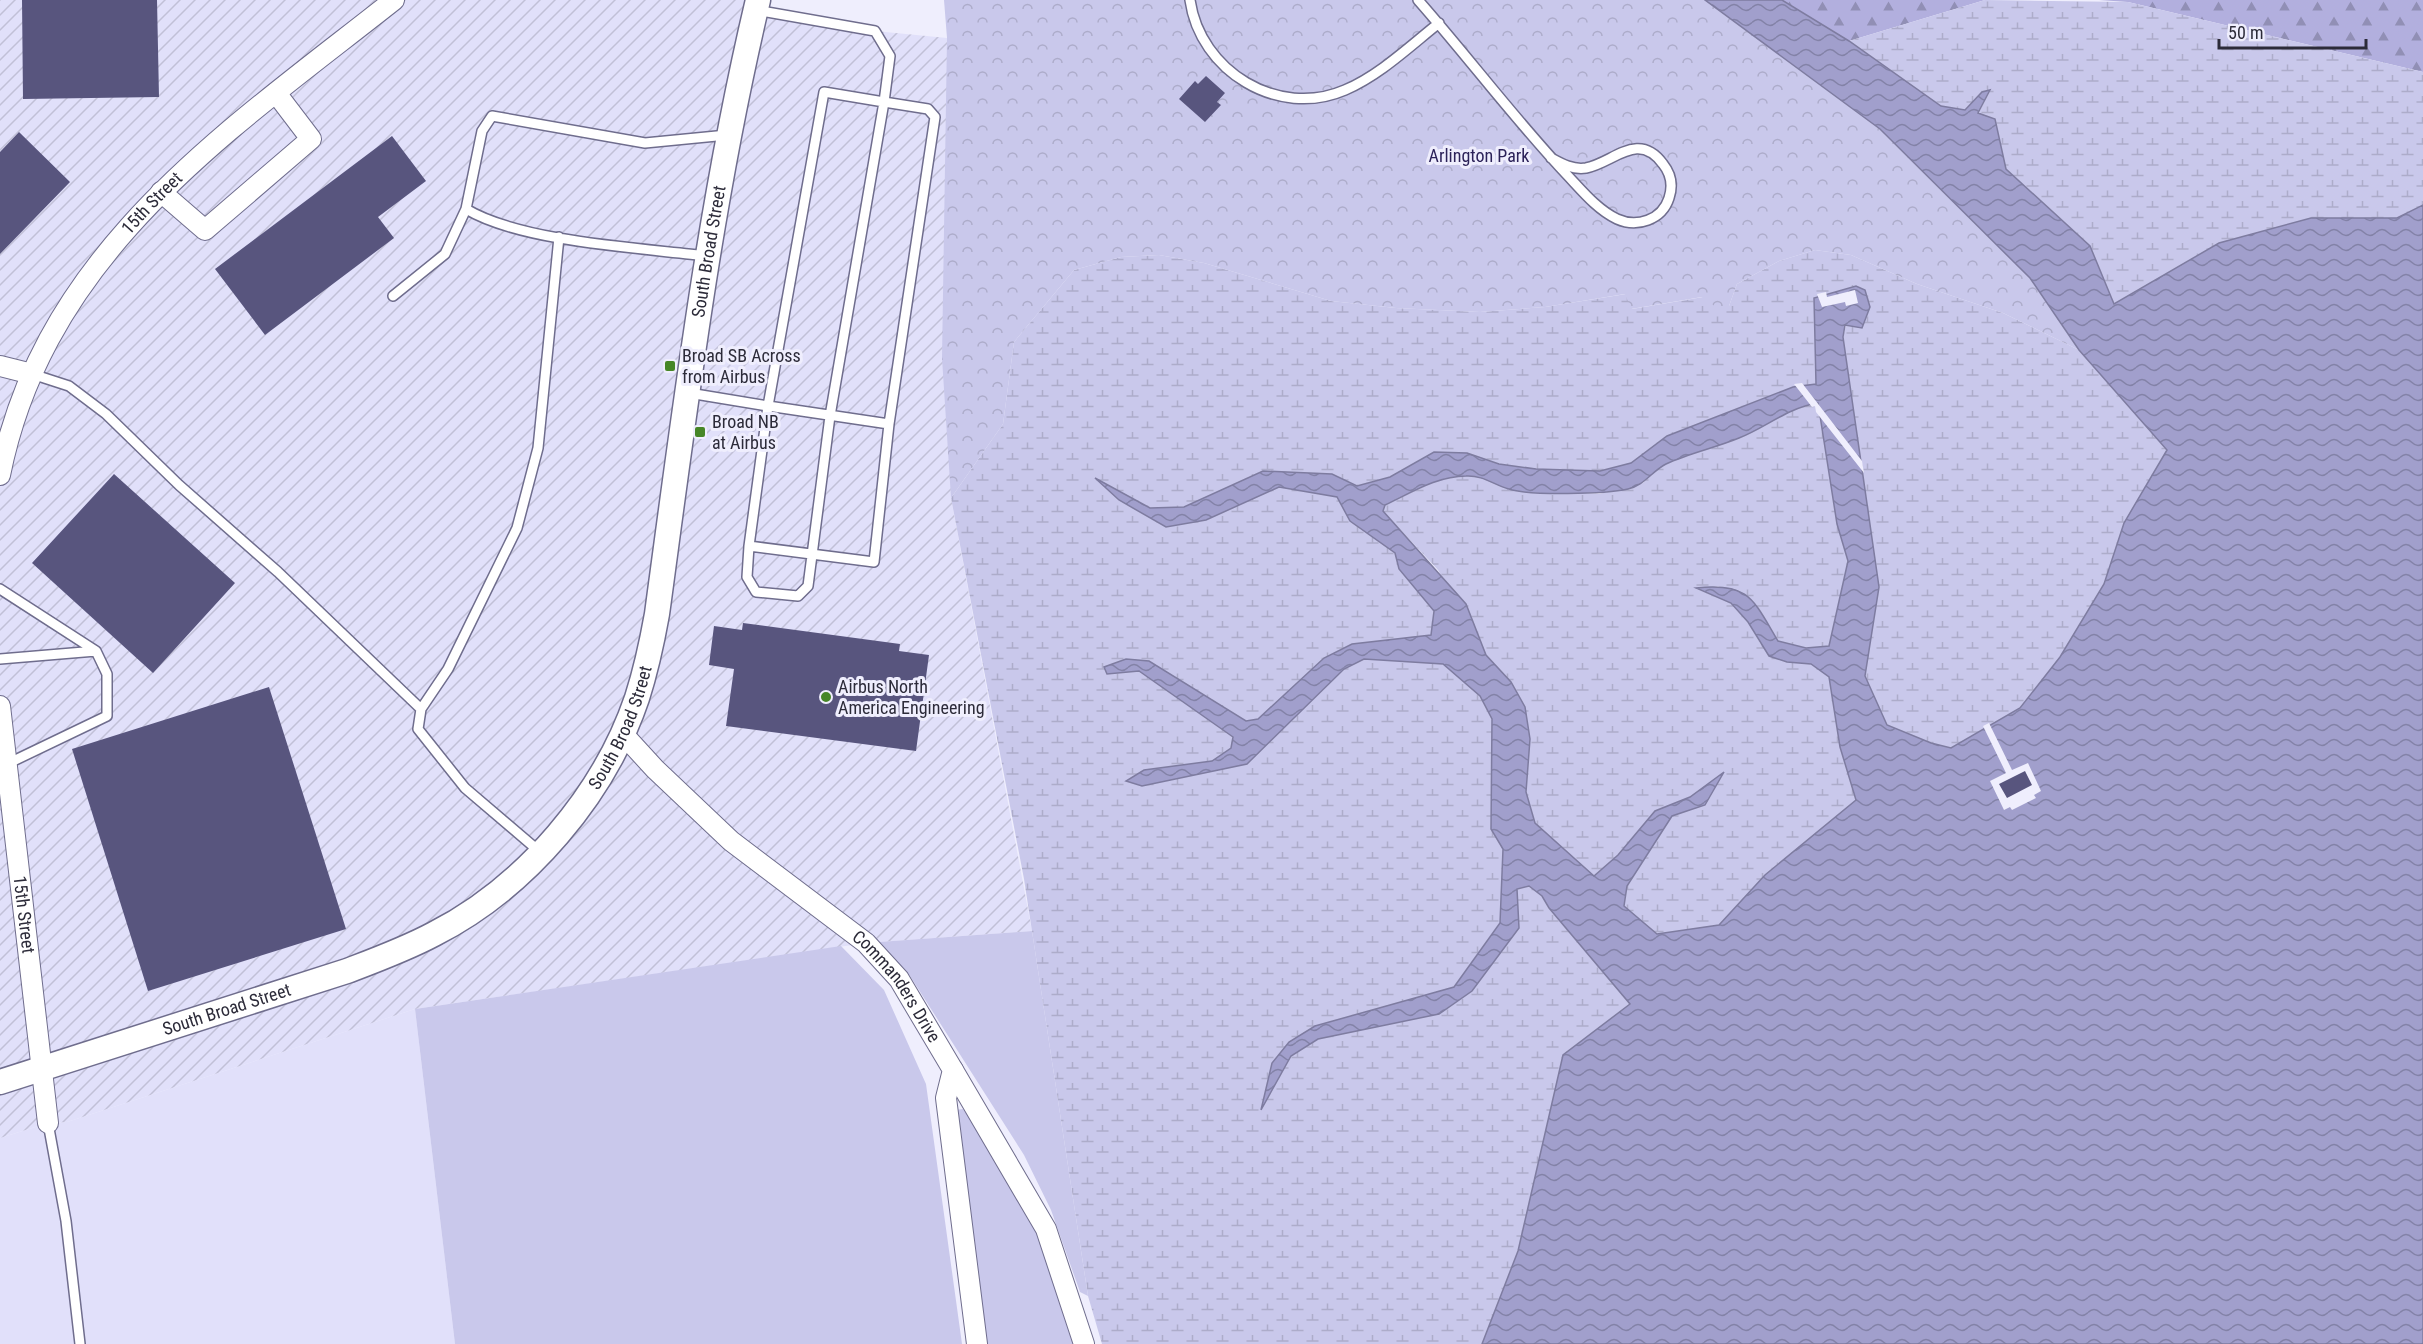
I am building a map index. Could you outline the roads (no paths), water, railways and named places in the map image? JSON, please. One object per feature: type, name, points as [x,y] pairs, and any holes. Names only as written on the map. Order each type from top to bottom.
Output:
[{"type":"street","name":"15th Street","points":[[0,475],[6,443],[32,374],[58,322],[127,226],[203,151],[394,0]]},
{"type":"street","name":"South Broad Street","points":[[0,1082],[347,971],[398,952],[436,934],[470,913],[508,884],[541,853],[582,802],[601,773],[621,733],[642,679],[657,614],[706,256],[727,135],[757,5]]},
{"type":"street","points":[[161,192],[205,230],[311,139],[276,93]]},
{"type":"street","points":[[0,366],[32,374]]},
{"type":"street","name":"15th Street","points":[[0,706],[48,1122]]},
{"type":"street","name":"Commanders Drive","points":[[621,733],[655,770],[731,841],[866,943],[899,979],[1046,1229],[1084,1344]]},
{"type":"street","points":[[953,1070],[946,1098],[977,1344]]},
{"type":"lane","points":[[1190,0],[1196,26],[1205,42],[1232,74],[1271,95],[1300,99],[1323,97],[1346,90],[1398,56],[1439,23]]},
{"type":"lane","points":[[1418,0],[1551,158],[1594,203],[1615,218],[1627,223],[1640,223],[1655,217],[1669,199],[1671,183],[1669,174],[1661,160],[1651,152],[1635,149],[1622,151],[1598,164],[1584,168],[1565,166],[1551,158]]},
{"type":"lane","points":[[749,546],[812,554],[874,562],[889,424],[935,117],[928,109],[884,102],[824,92],[768,406],[749,546],[747,577],[756,592],[798,596],[808,586],[812,554],[830,416],[884,102],[890,56],[875,31],[757,5]]},
{"type":"lane","points":[[393,296],[445,254],[466,209],[482,132],[492,116],[645,143],[727,135]]},
{"type":"lane","points":[[466,209],[483,219],[559,237],[706,256]]},
{"type":"lane","points":[[541,853],[465,788],[418,729],[421,709],[448,669],[517,528],[538,448],[559,237]]},
{"type":"lane","points":[[32,374],[69,386],[106,414],[179,484],[278,572],[421,709]]},
{"type":"lane","points":[[687,393],[889,424]]},
{"type":"lane","points":[[0,589],[96,651],[107,674],[107,716],[7,764]]},
{"type":"lane","points":[[0,659],[96,651]]},
{"type":"lane","points":[[48,1122],[66,1221],[80,1344]]},
{"type":"water","points":[[1705,0],[1782,0],[1849,41],[1941,106],[1965,110],[1982,92],[1990,90],[1978,113],[1995,119],[2006,169],[2090,246],[2114,304],[2219,243],[2311,218],[2397,218],[2423,205],[2423,1344],[1482,1344],[1518,1251],[1563,1055],[1630,1004],[1549,908],[1542,896],[1529,886],[1517,889],[1519,928],[1472,991],[1439,1014],[1318,1039],[1291,1056],[1261,1110],[1272,1063],[1289,1042],[1315,1026],[1454,987],[1500,923],[1503,849],[1491,829],[1492,719],[1480,696],[1443,664],[1364,659],[1344,669],[1247,764],[1142,786],[1126,781],[1144,770],[1212,761],[1231,748],[1233,737],[1139,671],[1107,674],[1104,667],[1126,659],[1149,661],[1246,721],[1258,719],[1324,658],[1352,644],[1431,635],[1434,611],[1399,569],[1395,553],[1350,521],[1337,497],[1279,487],[1206,520],[1166,527],[1119,500],[1095,478],[1150,508],[1184,507],[1263,471],[1332,474],[1357,486],[1390,477],[1434,452],[1467,453],[1499,464],[1536,469],[1600,471],[1631,463],[1667,436],[1793,387],[1816,384],[1814,298],[1856,286],[1865,290],[1870,307],[1862,328],[1845,325],[1843,337],[1879,587],[1865,676],[1887,725],[1931,743],[1951,748],[2020,708],[2060,657],[2104,584],[2124,523],[2167,450],[2079,350],[2030,278],[1880,129]],"holes":[[[1818,403],[1837,524],[1848,561],[1829,646],[1806,648],[1778,641],[1748,596],[1728,588],[1696,588],[1731,603],[1748,622],[1769,656],[1787,662],[1811,664],[1829,677],[1840,747],[1856,800],[1765,875],[1719,925],[1657,934],[1624,906],[1627,886],[1672,816],[1705,805],[1724,772],[1690,797],[1655,811],[1618,855],[1594,876],[1535,823],[1526,792],[1530,739],[1525,707],[1511,682],[1486,655],[1466,604],[1383,511],[1385,505],[1434,482],[1466,476],[1478,477],[1509,489],[1533,493],[1586,493],[1628,489],[1639,485],[1666,464],[1749,434],[1787,413]]]},
{"type":"place","name":"Broad SB Across from Airbus","points":[[670,366]]},
{"type":"place","name":"Broad NB at Airbus","points":[[700,432]]},
{"type":"place","name":"Airbus North America Engineering","points":[[826,697]]},
{"type":"park label","name":"Arlington Park","points":[[1479,156]]}]
